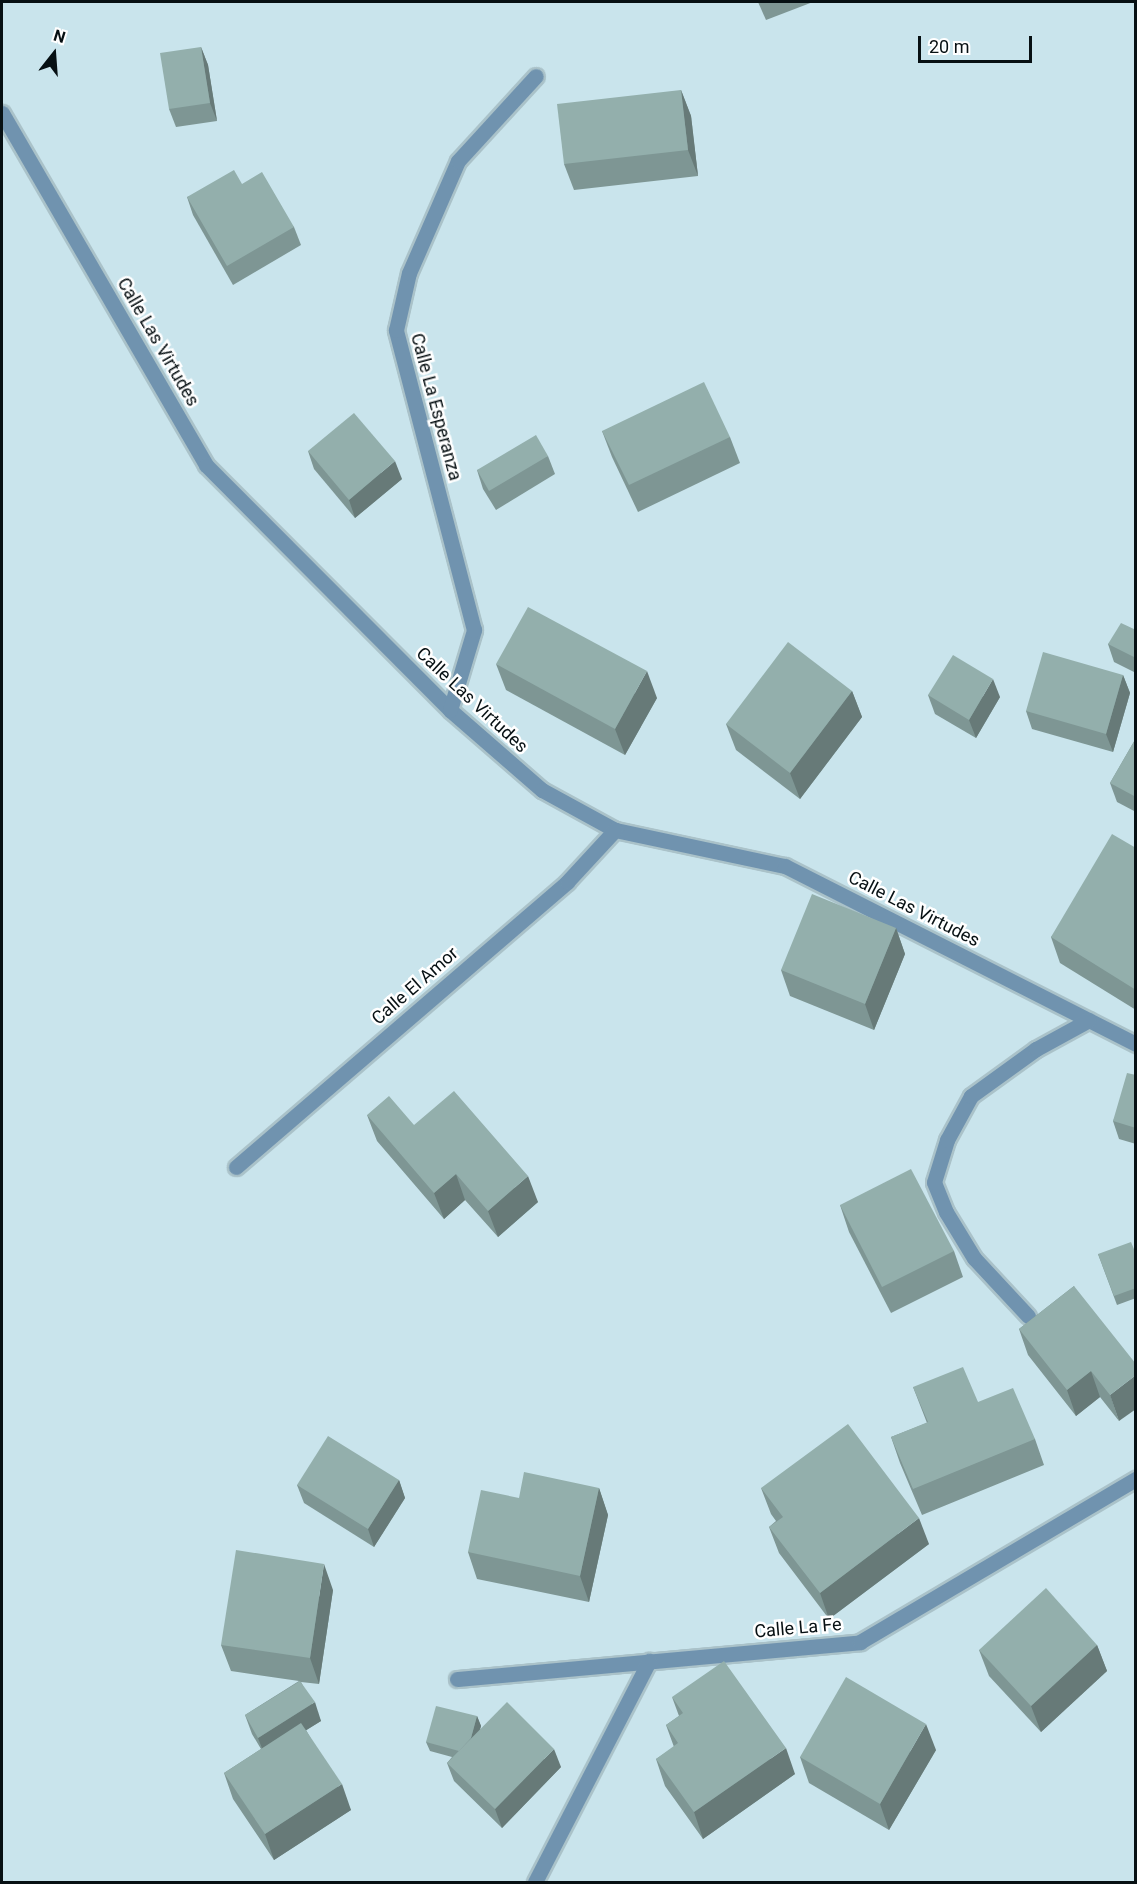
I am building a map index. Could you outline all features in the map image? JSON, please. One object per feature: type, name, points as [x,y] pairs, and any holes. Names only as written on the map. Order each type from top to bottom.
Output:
[{"type":"street","name":"Calle La Esperanza","points":[[450,710],[474,630],[396,330],[409,273],[458,160],[536,76]]},
{"type":"street","name":"Calle Las Virtudes","points":[[2,113],[206,465],[450,710],[542,790],[615,830],[785,866],[1136,1044]]},
{"type":"street","name":"Calle El Amor","points":[[236,1167],[567,882],[615,830]]},
{"type":"street","points":[[1028,1316],[974,1258],[945,1212],[934,1182],[947,1140],[971,1096],[1036,1049],[1089,1020]]},
{"type":"street","name":"Calle La Fe","points":[[457,1679],[860,1642],[1136,1479]]},
{"type":"street","points":[[535,1882],[649,1662]]},
{"type":"building","points":[[201,47],[210,103],[169,109],[160,53]]},
{"type":"building","points":[[681,90],[688,150],[564,164],[557,104]]},
{"type":"building","points":[[234,170],[242,184],[262,172],[294,227],[227,266],[187,197]]},
{"type":"building","points":[[704,382],[730,437],[629,485],[602,431]]},
{"type":"building","points":[[354,413],[395,461],[349,500],[308,451]]},
{"type":"building","points":[[536,435],[548,456],[489,491],[477,470]]},
{"type":"building","points":[[528,607],[647,671],[615,729],[496,664]]},
{"type":"building","points":[[1121,623],[1136,630],[1136,658],[1108,644]]},
{"type":"building","points":[[788,642],[852,691],[790,773],[726,724]]},
{"type":"building","points":[[1043,652],[1123,675],[1106,734],[1026,711]]},
{"type":"building","points":[[953,655],[993,679],[969,720],[928,695]]},
{"type":"building","points":[[1136,738],[1136,797],[1110,783]]},
{"type":"building","points":[[1112,834],[1136,848],[1136,990],[1051,937]]},
{"type":"building","points":[[812,894],[896,928],[865,1004],[781,970]]},
{"type":"building","points":[[1127,1073],[1136,1075],[1136,1128],[1113,1121]]},
{"type":"building","points":[[454,1091],[528,1176],[488,1211],[456,1174],[434,1193],[367,1115],[389,1096],[414,1125]]},
{"type":"building","points":[[911,1169],[954,1251],[882,1287],[840,1205]]},
{"type":"building","points":[[1131,1242],[1136,1254],[1136,1288],[1114,1296],[1098,1254]]},
{"type":"building","points":[[1074,1286],[1136,1364],[1136,1375],[1110,1395],[1091,1371],[1067,1390],[1019,1329]]},
{"type":"building","points":[[963,1367],[978,1402],[1013,1388],[1035,1439],[913,1489],[891,1437],[928,1422],[913,1387]]},
{"type":"building","points":[[848,1424],[919,1518],[820,1593],[769,1527],[783,1517],[761,1488]]},
{"type":"building","points":[[328,1436],[399,1480],[368,1529],[297,1485]]},
{"type":"building","points":[[524,1472],[599,1488],[580,1576],[468,1552],[481,1490],[519,1498]]},
{"type":"building","points":[[236,1550],[324,1564],[310,1658],[221,1645]]},
{"type":"building","points":[[1046,1588],[1097,1645],[1031,1706],[979,1650]]},
{"type":"building","points":[[724,1661],[786,1748],[694,1812],[656,1759],[678,1743],[666,1725],[683,1713],[672,1697]]},
{"type":"building","points":[[846,1677],[926,1724],[880,1804],[800,1757]]},
{"type":"building","points":[[300,1681],[315,1702],[258,1738],[245,1715]]},
{"type":"building","points":[[507,1702],[554,1749],[495,1809],[447,1763]]},
{"type":"building","points":[[436,1706],[477,1716],[471,1738],[459,1751],[426,1742]]},
{"type":"building","points":[[301,1723],[342,1784],[265,1834],[224,1773]]}]
